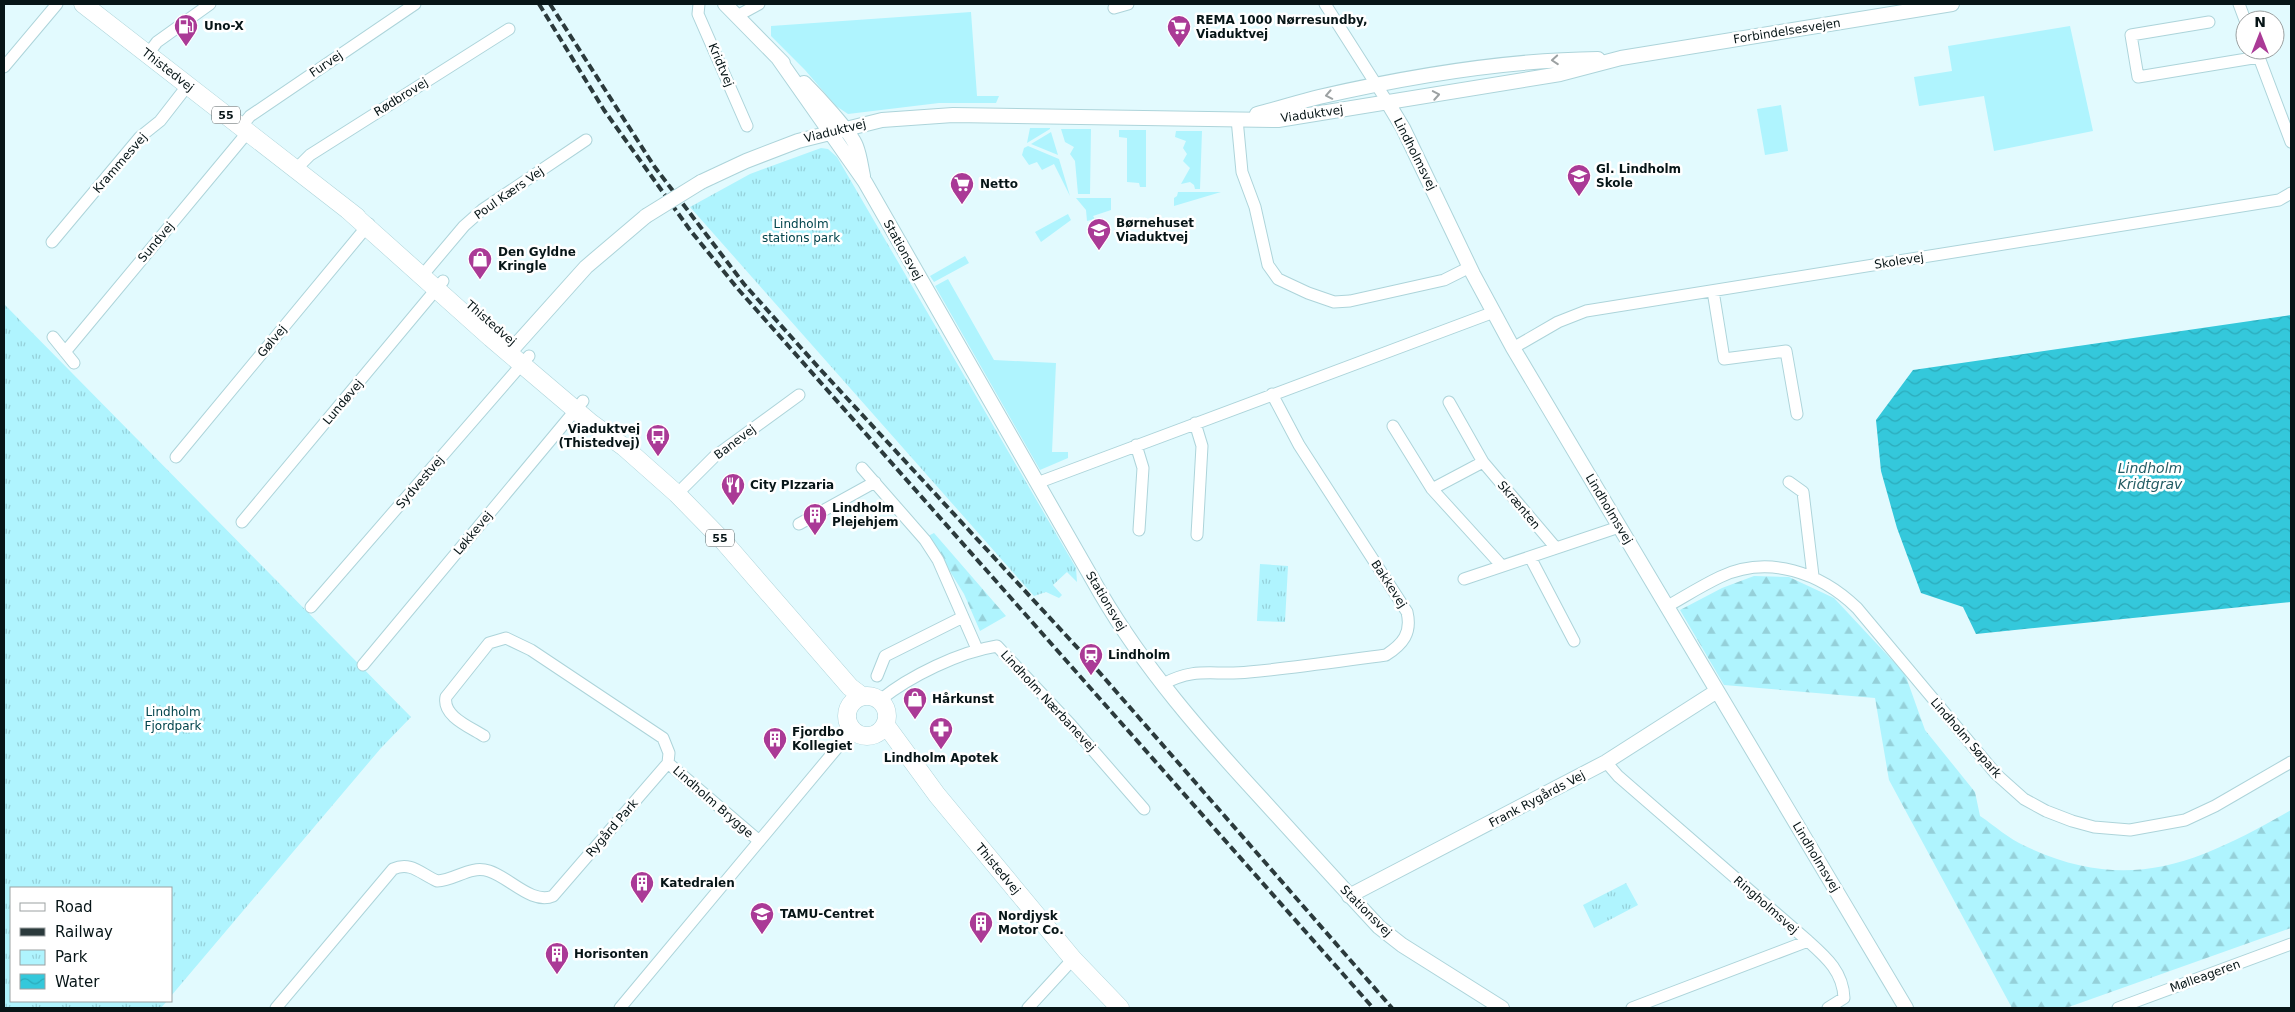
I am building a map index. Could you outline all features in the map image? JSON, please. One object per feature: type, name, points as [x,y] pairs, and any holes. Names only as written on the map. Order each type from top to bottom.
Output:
[{"type":"main road","name":"Thistedvej","points":[[83,4],[367,226],[403,247],[425,273],[519,355],[579,405],[599,415],[624,447],[677,494],[743,564],[850,687],[862,696]]},
{"type":"main road","name":"Thistedvej","points":[[806,638],[842,696],[847,709]]},
{"type":"main road","name":"55","points":[[862,696],[874,697],[880,700]]},
{"type":"main road","points":[[847,709],[856,698],[862,696]]},
{"type":"main road","points":[[852,730],[862,736],[871,736],[882,730],[887,711],[880,700]]},
{"type":"main road","name":"55","points":[[847,709],[846,720],[852,730]]},
{"type":"main road","name":"Thistedvej","points":[[885,724],[937,795],[1073,959],[1120,1008]]},
{"type":"main road","name":"Thistedvej","points":[[871,736],[937,795]]},
{"type":"street","points":[[4,66],[57,4]]},
{"type":"street","points":[[148,54],[157,42],[210,4]]},
{"type":"street","name":"Furvej","points":[[244,130],[250,116],[415,4]]},
{"type":"street","name":"Kridtvej","points":[[699,4],[698,14],[747,126]]},
{"type":"street","name":"Stationsvej","points":[[725,4],[778,58],[837,130],[1036,482],[1118,622],[1163,684],[1208,740],[1379,927],[1402,945],[1502,1008]]},
{"type":"street","points":[[737,16],[759,4]]},
{"type":"street","points":[[1114,8],[1128,4]]},
{"type":"street","name":"Lindholmsvej","points":[[1325,4],[1403,128],[1470,267],[1513,348],[1906,1008]]},
{"type":"street","name":"Forbindelsesvejen","points":[[1388,103],[1560,74],[1621,58],[1952,4]]},
{"type":"street","points":[[2209,22],[2131,35],[2138,77],[2235,58]]},
{"type":"street","name":"Rødbrovej","points":[[296,169],[310,155],[509,29]]},
{"type":"street","name":"Forbindelsesvejen","points":[[1377,86],[1499,65],[1558,59],[1621,58]]},
{"type":"street","points":[[2261,60],[2291,142]]},
{"type":"street","name":"Krammesvej","points":[[52,242],[140,137],[160,121],[188,85]]},
{"type":"street","name":"Viaduktvej","points":[[1237,118],[1318,97],[1377,86]]},
{"type":"street","name":"Viaduktvej","points":[[519,355],[586,267],[646,216],[701,182],[775,149],[837,130],[882,120],[953,115],[1278,120],[1388,103]]},
{"type":"street","points":[[1237,118],[1242,172],[1255,207],[1268,265],[1278,279],[1334,302],[1350,301],[1444,280],[1470,267]]},
{"type":"street","name":"Sundvej","points":[[65,352],[244,130]]},
{"type":"street","name":"Poul Kærs Vej","points":[[425,273],[464,226],[482,210],[586,140]]},
{"type":"street","name":"Skolevej","points":[[1513,348],[1558,322],[1586,311],[2279,200],[2291,193]]},
{"type":"street","name":"Gølvej","points":[[176,457],[367,226]]},
{"type":"street","name":"Lundøvej","points":[[242,522],[440,286]]},
{"type":"street","points":[[1713,291],[1724,359],[1786,351],[1797,414]]},
{"type":"street","points":[[1036,482],[1494,312]]},
{"type":"street","points":[[53,337],[74,363]]},
{"type":"street","name":"Sydvestvej","points":[[311,607],[519,355]]},
{"type":"street","name":"Bakkevej","points":[[1163,684],[1181,674],[1193,672],[1247,672],[1386,655],[1398,648],[1409,631],[1407,612],[1299,445],[1272,394]]},
{"type":"street","name":"Banevej","points":[[677,494],[714,457],[799,395]]},
{"type":"street","name":"Skrænten","points":[[1449,402],[1483,462],[1556,548]]},
{"type":"street","name":"Løkkevej","points":[[364,665],[579,405]]},
{"type":"street","points":[[1195,423],[1202,446],[1197,535]]},
{"type":"street","points":[[1393,426],[1432,489],[1502,566]]},
{"type":"street","points":[[1136,445],[1143,468],[1139,530]]},
{"type":"street","points":[[1432,489],[1483,462]]},
{"type":"street","points":[[862,468],[925,540],[938,560],[977,649]]},
{"type":"street","points":[[800,524],[875,482]]},
{"type":"street","points":[[1789,482],[1803,492],[1813,576]]},
{"type":"street","points":[[1464,579],[1619,527]]},
{"type":"street","points":[[1530,557],[1574,641]]},
{"type":"street","name":"Lindholm Søpark","points":[[1666,607],[1721,576],[1739,570],[1774,567],[1813,576],[1843,594],[1857,608],[1996,774],[2024,799],[2046,811],[2094,827],[2114,830],[2165,825],[2185,820],[2215,806],[2291,762]]},
{"type":"street","points":[[877,676],[885,656],[963,617]]},
{"type":"street","points":[[484,736],[447,711],[444,704],[446,697],[488,643],[506,638],[530,650],[663,738],[669,753],[668,763]]},
{"type":"street","name":"Lindholm Nærbanevej","points":[[880,700],[908,681],[977,649],[997,646],[1071,725],[1144,809]]},
{"type":"street","name":"Frank Rygårds Vej","points":[[1349,896],[1606,762],[1717,691]]},
{"type":"street","name":"Lindholm Brygge","points":[[620,1008],[758,840],[852,730]]},
{"type":"street","name":"Ringholmsvej","points":[[1606,762],[1618,776],[1808,941],[1632,1008]]},
{"type":"street","name":"Lindholm Brygge","points":[[668,763],[758,840]]},
{"type":"street","name":"Rygård Park","points":[[276,1008],[393,869],[406,865],[414,867],[437,881],[452,878],[471,870],[490,871],[537,897],[549,898],[553,896],[668,763]]},
{"type":"street","points":[[1808,941],[1828,959],[1839,973],[1843,985],[1844,998],[1828,1008]]},
{"type":"street","name":"Mølleageren","points":[[2118,1008],[2291,944]]},
{"type":"street","points":[[1028,1008],[1073,959]]},
{"type":"green space","points":[[971,12],[977,96],[999,96],[996,103],[939,103],[848,114],[836,106],[805,70],[771,36],[771,26]]},
{"type":"green space","points":[[2070,26],[2093,131],[1994,151],[1984,96],[1919,106],[1914,77],[1952,71],[1948,46]]},
{"type":"green space","points":[[1781,105],[1788,151],[1765,155],[1757,109]]},
{"type":"green space","points":[[1030,128],[1050,128],[1050,129],[1027,143]]},
{"type":"green space","points":[[1061,129],[1091,129],[1090,194],[1078,194],[1075,161],[1070,154],[1074,147],[1065,142]]},
{"type":"green space","points":[[1119,130],[1146,130],[1146,187],[1140,187],[1139,183],[1127,182],[1127,138],[1119,137]]},
{"type":"green space","points":[[1176,131],[1202,131],[1200,189],[1195,189],[1194,185],[1190,182],[1181,184],[1190,168],[1183,161],[1187,154],[1183,148],[1186,141],[1175,137]]},
{"type":"green space","points":[[1051,132],[1058,155],[1031,144]]},
{"type":"green space","points":[[1028,146],[1059,159],[1070,196],[1054,164],[1042,170],[1037,162],[1029,165],[1022,155],[1024,148]]},
{"type":"green space","name":"Lindholm stations park","points":[[821,148],[828,149],[837,157],[1076,568],[1077,582],[1067,572],[1053,585],[1062,595],[1059,598],[1046,592],[1034,596],[690,207],[750,174]]},
{"type":"green space","points":[[1178,192],[1221,192],[1174,206],[1174,198]]},
{"type":"green space","points":[[1076,198],[1111,198],[1111,210],[1093,216],[1095,219],[1087,221],[1086,210]]},
{"type":"green space","points":[[1068,214],[1071,220],[1041,242],[1035,232]]},
{"type":"green space","points":[[965,256],[969,263],[934,282],[930,276]]},
{"type":"green space","points":[[948,279],[994,360],[1056,363],[1052,452],[1068,452],[1068,458],[1040,470],[935,286]]},
{"type":"green space","name":"Lindholm Fjordpark","points":[[4,304],[411,717],[381,748],[172,995],[172,887],[10,887],[10,1002],[166,1002],[161,1008],[4,1008]]},
{"type":"green space","points":[[934,533],[1006,616],[980,631],[964,594],[928,536]]},
{"type":"green space","points":[[1260,564],[1288,566],[1285,622],[1257,621]]},
{"type":"green space","points":[[1754,576],[1789,577],[1834,598],[1905,674],[1925,730],[1975,792],[1980,816],[2025,846],[2062,861],[2097,868],[2130,870],[2162,866],[2193,858],[2225,845],[2291,810],[2291,928],[2066,1008],[2012,1008],[1889,780],[1875,698],[1724,685],[1680,610],[1722,588]]},
{"type":"green space","points":[[1626,883],[1638,905],[1594,928],[1583,905]]},
{"type":"water","name":"Lindholm Kridtgrav","points":[[2291,315],[2291,602],[1976,634],[1963,607],[1921,593],[1897,528],[1881,471],[1876,420],[1913,370]]},
{"type":"railway","points":[[539,4],[604,110],[690,230],[738,289],[1373,1008]]},
{"type":"railway","points":[[550,4],[654,166],[744,284],[1086,657],[1392,1008]]},
{"type":"place","name":"Uno-X","points":[[186,47]]},
{"type":"place","name":"REMA 1000 Nørresundby, Viaduktvej","points":[[1179,48]]},
{"type":"place","name":"Gl. Lindholm Skole","points":[[1579,197]]},
{"type":"place","name":"Netto","points":[[962,205]]},
{"type":"place","name":"Børnehuset Viaduktvej","points":[[1099,251]]},
{"type":"place","name":"Den Gyldne Kringle","points":[[480,280]]},
{"type":"place","name":"Viaduktvej (Thistedvej)","points":[[658,457]]},
{"type":"place","name":"City PIzzaria","points":[[733,506]]},
{"type":"place","name":"Lindholm Plejehjem","points":[[815,536]]},
{"type":"place","name":"Lindholm","points":[[1091,676]]},
{"type":"place","name":"Hårkunst","points":[[915,720]]},
{"type":"place","name":"Lindholm Apotek","points":[[941,750]]},
{"type":"place","name":"Fjordbo Kollegiet","points":[[775,760]]},
{"type":"place","name":"Katedralen","points":[[642,904]]},
{"type":"place","name":"TAMU-Centret","points":[[762,935]]},
{"type":"place","name":"Nordjysk Motor Co.","points":[[981,944]]},
{"type":"place","name":"Horisonten","points":[[557,975]]}]
